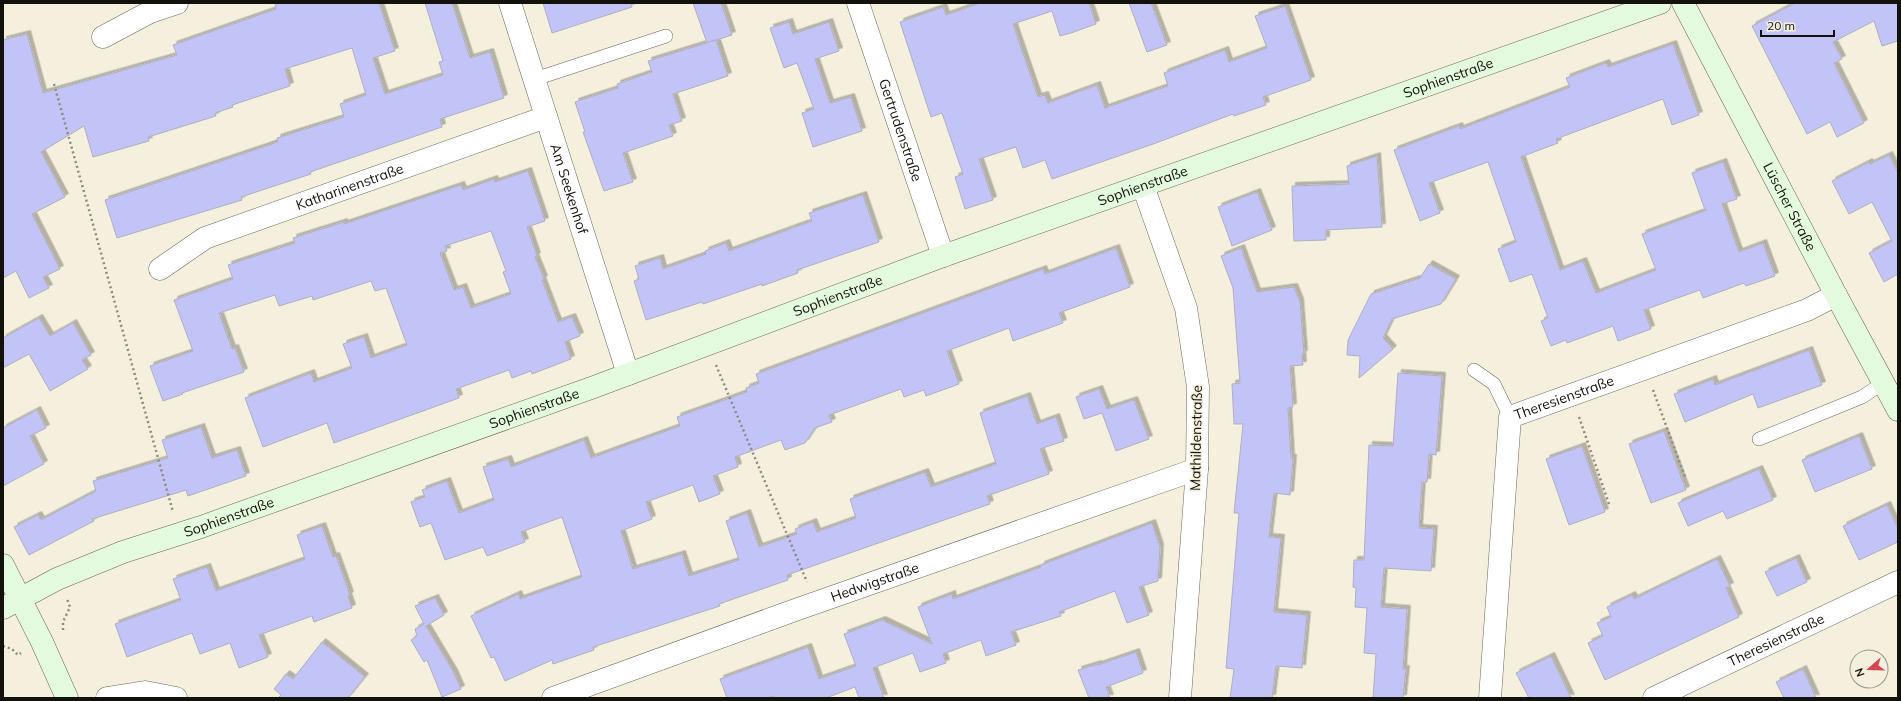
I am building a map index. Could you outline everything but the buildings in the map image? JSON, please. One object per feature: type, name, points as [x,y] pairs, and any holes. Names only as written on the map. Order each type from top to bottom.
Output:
[{"type":"street","points":[[103,37],[150,12],[177,3]]},
{"type":"street","name":"Am Seekenhof","points":[[510,3],[628,374]]},
{"type":"street","name":"Gertrudenstraße","points":[[859,3],[943,256]]},
{"type":"street","name":"Sophienstraße","points":[[11,603],[86,566],[180,534],[628,374],[943,256],[1660,3]]},
{"type":"street","name":"Lüscher Straße","points":[[1683,3],[1898,410]]},
{"type":"street","name":"Katharinenstraße","points":[[160,269],[205,238],[546,117]]},
{"type":"street","name":"Mathildenstraße","points":[[1143,186],[1186,308],[1198,387],[1197,469],[1180,698]]},
{"type":"street","name":"Theresienstraße","points":[[1490,698],[1510,417],[1645,366],[1806,310],[1836,295]]},
{"type":"street","name":"Hedwigstraße","points":[[553,698],[815,603],[1197,469]]},
{"type":"street","points":[[3,565],[11,603],[42,642],[67,698]]},
{"type":"street","name":"Theresienstraße","points":[[1654,698],[1898,582]]},
{"type":"street","points":[[108,698],[145,692],[176,698]]},
{"type":"lane","points":[[534,79],[666,36]]},
{"type":"lane","points":[[1474,370],[1494,384],[1510,417]]},
{"type":"lane","points":[[1759,439],[1862,397],[1883,383]]},
{"type":"path","points":[[54,84],[180,534]]},
{"type":"path","points":[[708,344],[815,603]]},
{"type":"path","points":[[1645,366],[1685,477]]},
{"type":"path","points":[[1571,394],[1609,504]]}]
